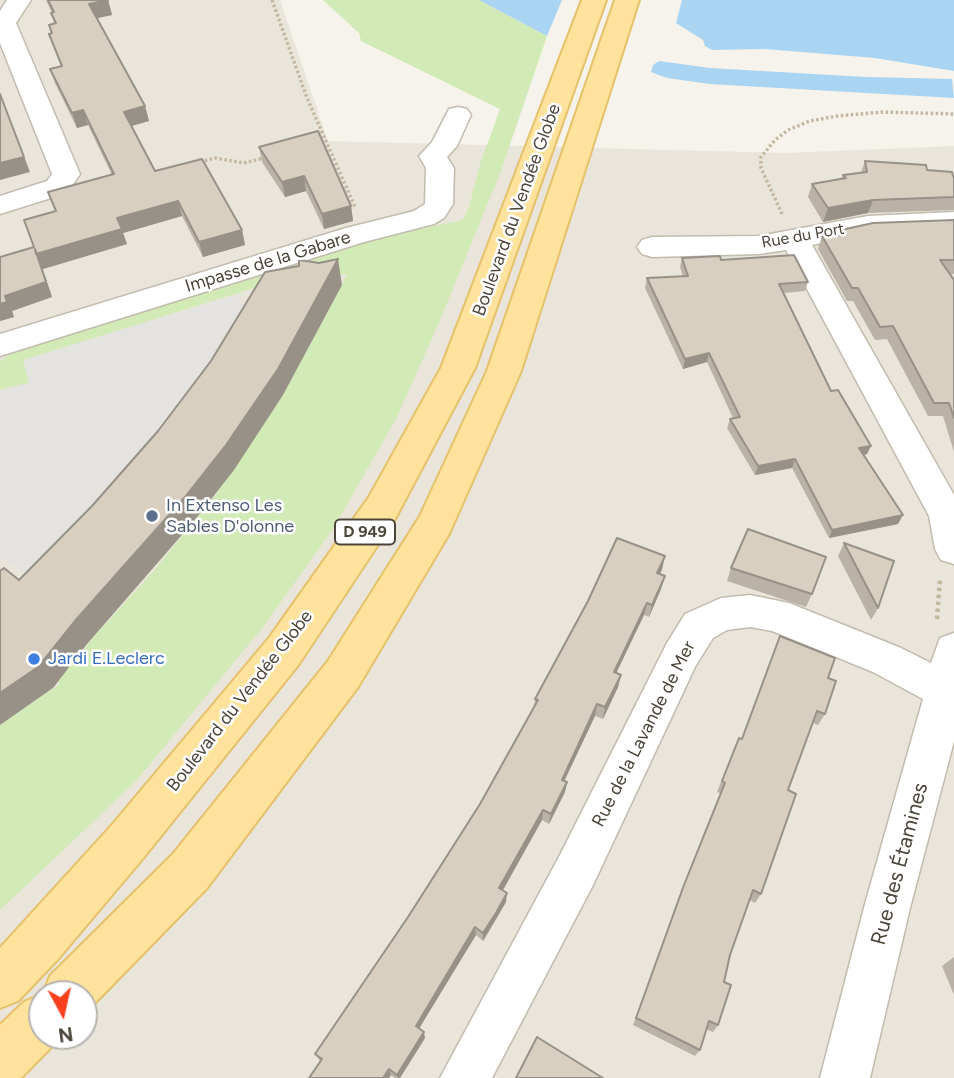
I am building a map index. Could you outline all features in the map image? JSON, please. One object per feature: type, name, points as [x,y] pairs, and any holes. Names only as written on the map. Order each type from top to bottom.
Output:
[{"type":"main road","name":"Boulevard du Vendée Globe","points":[[0,983],[41,942],[128,841],[284,651],[382,508],[458,368],[594,0]]},
{"type":"main road","name":"Boulevard du Vendée Globe","points":[[82,980],[190,871],[343,674],[436,523],[504,371],[627,0]]},
{"type":"main road","points":[[0,1062],[28,1034]]},
{"type":"street","points":[[0,205],[57,187],[66,174],[4,23],[19,0]]},
{"type":"street","name":"Impasse de la Gabare","points":[[0,345],[367,232],[424,218],[434,212],[439,204],[440,168],[433,156],[444,146],[458,115]]},
{"type":"street","name":"Rue du Port","points":[[652,247],[759,245],[788,227],[954,221]]},
{"type":"street","points":[[788,227],[947,515],[954,550]]},
{"type":"street","name":"Rue de la Lavande de Mer","points":[[465,1078],[577,869],[681,655],[699,626],[721,614],[750,611],[775,615],[887,660],[950,671]]},
{"type":"street","name":"Rue des Étamines","points":[[845,1078],[950,671]]},
{"type":"path","points":[[272,0],[307,98],[367,232]]},
{"type":"path","points":[[788,227],[761,168],[761,157],[775,140],[810,121],[836,116],[883,112],[954,114]]},
{"type":"path","points":[[189,165],[215,158],[244,163],[278,153]]},
{"type":"shaded area","points":[[0,0],[280,0],[328,141],[786,153],[954,146],[954,1078],[0,1078]]},
{"type":"shaded area","points":[[239,294],[245,310],[240,333],[38,582],[0,556],[0,390],[29,383],[23,360]]},
{"type":"green space","points":[[323,0],[479,0],[547,36],[501,171],[438,325],[396,419],[333,529],[263,627],[136,781],[0,910],[0,725],[60,684],[50,672],[87,647],[216,494],[283,395],[347,275],[308,271],[24,360],[29,383],[0,390],[0,362],[16,350],[333,248],[463,220],[469,207],[480,164],[500,109],[361,41],[359,33]]},
{"type":"water","points":[[479,0],[562,0],[547,36]]},
{"type":"water","points":[[682,0],[954,0],[954,71],[875,58],[765,49],[712,50],[705,46],[703,40],[676,23]]},
{"type":"water","points":[[659,61],[710,68],[952,79],[954,98],[710,84],[667,78],[651,72],[653,65]]},
{"type":"building","points":[[48,0],[108,0],[89,4],[145,106],[124,112],[155,171],[202,159],[242,230],[199,242],[178,201],[117,218],[122,229],[37,254],[46,282],[5,296],[7,302],[0,304],[0,257],[34,247],[24,220],[56,211],[48,192],[114,174],[83,110],[72,113],[50,69],[62,66],[49,34],[52,33],[49,25],[56,23]]},
{"type":"building","points":[[0,94],[24,157],[0,163]]},
{"type":"building","points":[[318,131],[351,206],[322,214],[304,176],[282,182],[259,147]]},
{"type":"building","points":[[865,161],[926,165],[927,170],[952,172],[954,197],[873,200],[828,208],[812,184],[846,178],[843,175],[867,172]]},
{"type":"building","points":[[954,220],[954,260],[940,260],[954,280],[954,418],[949,403],[934,403],[893,326],[880,327],[858,288],[852,288],[822,236],[844,235],[841,230],[873,223]]},
{"type":"building","points":[[794,255],[808,282],[779,284],[831,391],[838,390],[871,446],[859,448],[903,515],[832,530],[795,459],[758,466],[730,419],[740,417],[709,353],[685,359],[647,278],[688,276],[682,258],[720,256],[721,260]]},
{"type":"building","points":[[338,259],[278,369],[226,445],[185,497],[74,622],[38,667],[0,693],[0,571],[4,568],[19,580],[92,506],[158,431],[211,361],[265,272],[299,266],[299,260],[319,263]]},
{"type":"building","points":[[748,529],[826,557],[812,594],[731,568]]},
{"type":"building","points":[[617,538],[665,556],[657,573],[665,576],[652,605],[647,603],[614,672],[621,675],[605,707],[597,704],[562,780],[567,782],[551,814],[543,810],[499,888],[507,893],[496,913],[483,933],[475,927],[416,1026],[424,1032],[397,1075],[389,1069],[383,1078],[309,1078],[322,1059],[315,1054],[408,917],[480,804],[538,700],[535,699],[588,601]]},
{"type":"building","points":[[844,543],[894,561],[878,608]]},
{"type":"building","points":[[780,636],[835,658],[828,678],[836,681],[825,714],[817,711],[788,790],[796,794],[761,894],[753,890],[730,955],[724,982],[731,985],[718,1025],[709,1021],[700,1050],[636,1018],[684,885],[725,783],[722,781],[739,738],[742,739]]},
{"type":"building","points":[[537,1037],[603,1078],[516,1078]]},
{"type":"place","name":"In Extenso Les Sables D'olonne","points":[[152,516]]},
{"type":"place","name":"Jardi E.Leclerc","points":[[34,659]]}]
